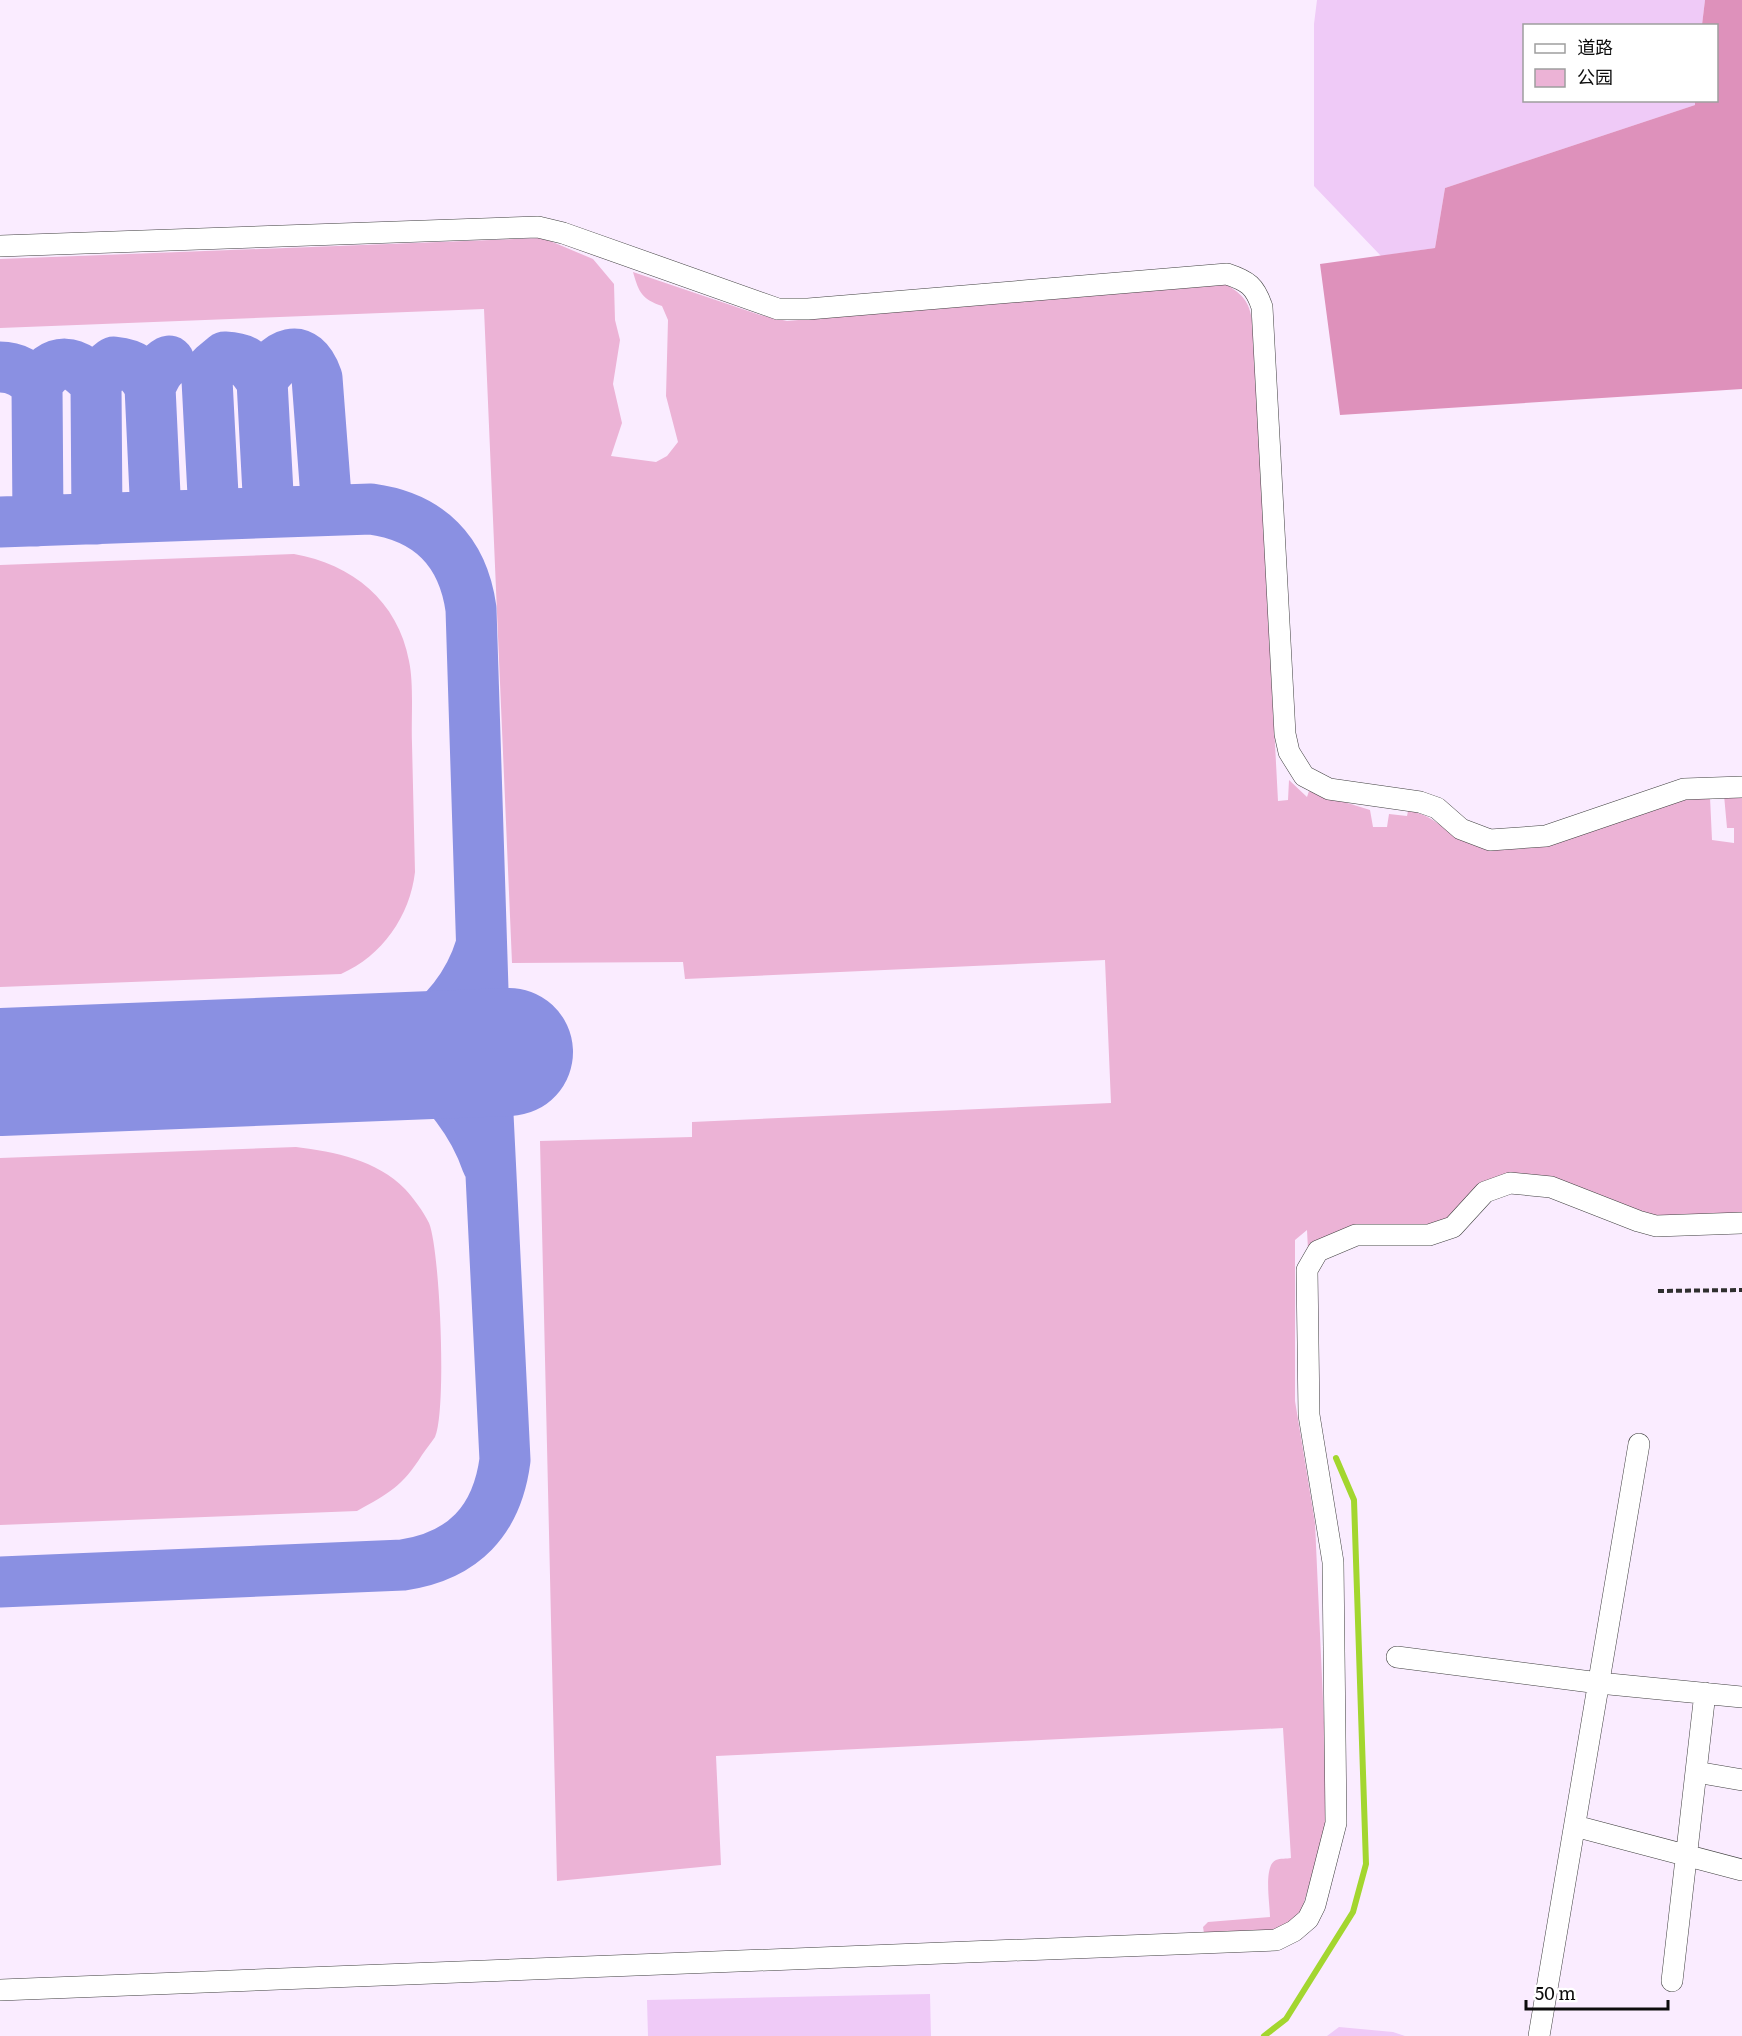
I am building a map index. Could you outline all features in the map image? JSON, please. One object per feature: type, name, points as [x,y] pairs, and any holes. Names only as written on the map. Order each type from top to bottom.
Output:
[{"type":"street","points":[[0,246],[538,227],[563,233],[778,309],[819,308],[1227,274],[1244,279],[1256,291],[1262,307],[1285,734],[1289,752],[1304,776],[1329,789],[1420,802],[1437,808],[1461,829],[1490,840],[1546,836],[1684,789],[1742,787]]},
{"type":"street","points":[[0,1990],[1276,1940],[1294,1931],[1308,1919],[1315,1905],[1336,1823],[1332,1562],[1309,1415],[1307,1270],[1318,1251],[1356,1235],[1429,1235],[1453,1227],[1485,1192],[1510,1183],[1551,1187],[1656,1226],[1742,1223]]},
{"type":"street","points":[[1539,2036],[1639,1444]]},
{"type":"street","points":[[1397,1657],[1599,1683],[1742,1697]]},
{"type":"street","points":[[1672,1981],[1705,1693]]},
{"type":"street","points":[[1696,1772],[1742,1780]]},
{"type":"street","points":[[1575,1826],[1742,1870]]},
{"type":"path","points":[[1658,1291],[1742,1290]]},
{"type":"shaded area","points":[[1317,0],[1705,0],[1702,24],[1523,24],[1523,102],[1695,102],[1695,105],[1445,188],[1435,248],[1381,256],[1314,186],[1314,24]]},
{"type":"shaded area","points":[[1705,0],[1742,0],[1742,389],[1340,415],[1320,264],[1435,248],[1445,188],[1695,105],[1695,102],[1718,102],[1718,24],[1702,24]]},
{"type":"shaded area","points":[[930,1994],[931,2036],[648,2036],[647,2000]]},
{"type":"shaded area","points":[[1339,2027],[1393,2032],[1405,2036],[1327,2036]]},
{"type":"green space","points":[[543,238],[593,259],[614,284],[615,320],[620,340],[613,384],[622,423],[611,456],[656,462],[667,456],[678,442],[666,396],[668,320],[662,306],[650,301],[642,294],[633,272],[760,315],[787,321],[1224,283],[1245,300],[1253,327],[1278,801],[1288,800],[1289,780],[1307,797],[1309,791],[1370,810],[1373,827],[1387,827],[1389,814],[1407,816],[1408,811],[1416,812],[1465,841],[1486,848],[1675,800],[1710,797],[1712,840],[1734,843],[1734,828],[1727,828],[1724,795],[1742,795],[1742,1217],[1657,1222],[1503,1182],[1450,1220],[1308,1250],[1307,1230],[1295,1240],[1295,1401],[1315,1523],[1328,1811],[1326,1830],[1301,1912],[1283,1932],[1204,1933],[1203,1927],[1208,1922],[1270,1917],[1268,1877],[1272,1863],[1279,1859],[1291,1858],[1283,1728],[716,1756],[721,1865],[557,1881],[540,1141],[692,1137],[692,1122],[1111,1103],[1105,960],[685,979],[683,962],[512,963],[484,309],[0,328],[0,259]]},
{"type":"green space","points":[[294,554],[335,566],[353,576],[369,589],[395,620],[409,661],[412,691],[415,872],[407,904],[392,933],[369,957],[341,974],[0,987],[0,565]]},
{"type":"green space","points":[[296,1147],[355,1159],[382,1171],[405,1189],[429,1223],[436,1264],[441,1330],[439,1421],[435,1437],[408,1475],[386,1494],[357,1511],[0,1525],[0,1158]]},
{"type":"waterway","points":[[1264,2036],[1286,2019],[1353,1912],[1366,1864],[1354,1500],[1336,1458]]},
{"type":"taxiway","points":[[269,512],[262,381],[275,363],[290,354],[298,354],[305,358],[317,378],[327,510]]},
{"type":"taxiway","points":[[214,514],[207,380],[213,367],[225,357],[247,363],[262,381]]},
{"type":"taxiway","points":[[156,516],[150,387],[159,369],[169,361]]},
{"type":"taxiway","points":[[97,519],[96,385],[104,370],[114,362],[127,364],[136,369],[150,387]]},
{"type":"taxiway","points":[[38,521],[37,386],[50,369],[65,364],[81,370],[96,385]]},
{"type":"taxiway","points":[[0,367],[21,372],[37,386]]},
{"type":"taxiway","points":[[0,522],[371,509],[392,513],[426,529],[440,540],[460,570],[467,588],[471,609],[485,1053],[505,1460],[501,1482],[494,1501],[474,1532],[460,1544],[424,1560],[403,1565],[0,1582]]},
{"type":"taxiway","points":[[377,1057],[412,1037],[441,1013],[465,982],[481,946]]},
{"type":"taxiway","points":[[377,1057],[405,1063],[434,1082],[457,1106],[475,1135],[487,1163]]},
{"type":"runway","points":[[0,1072],[509,1052]]}]
